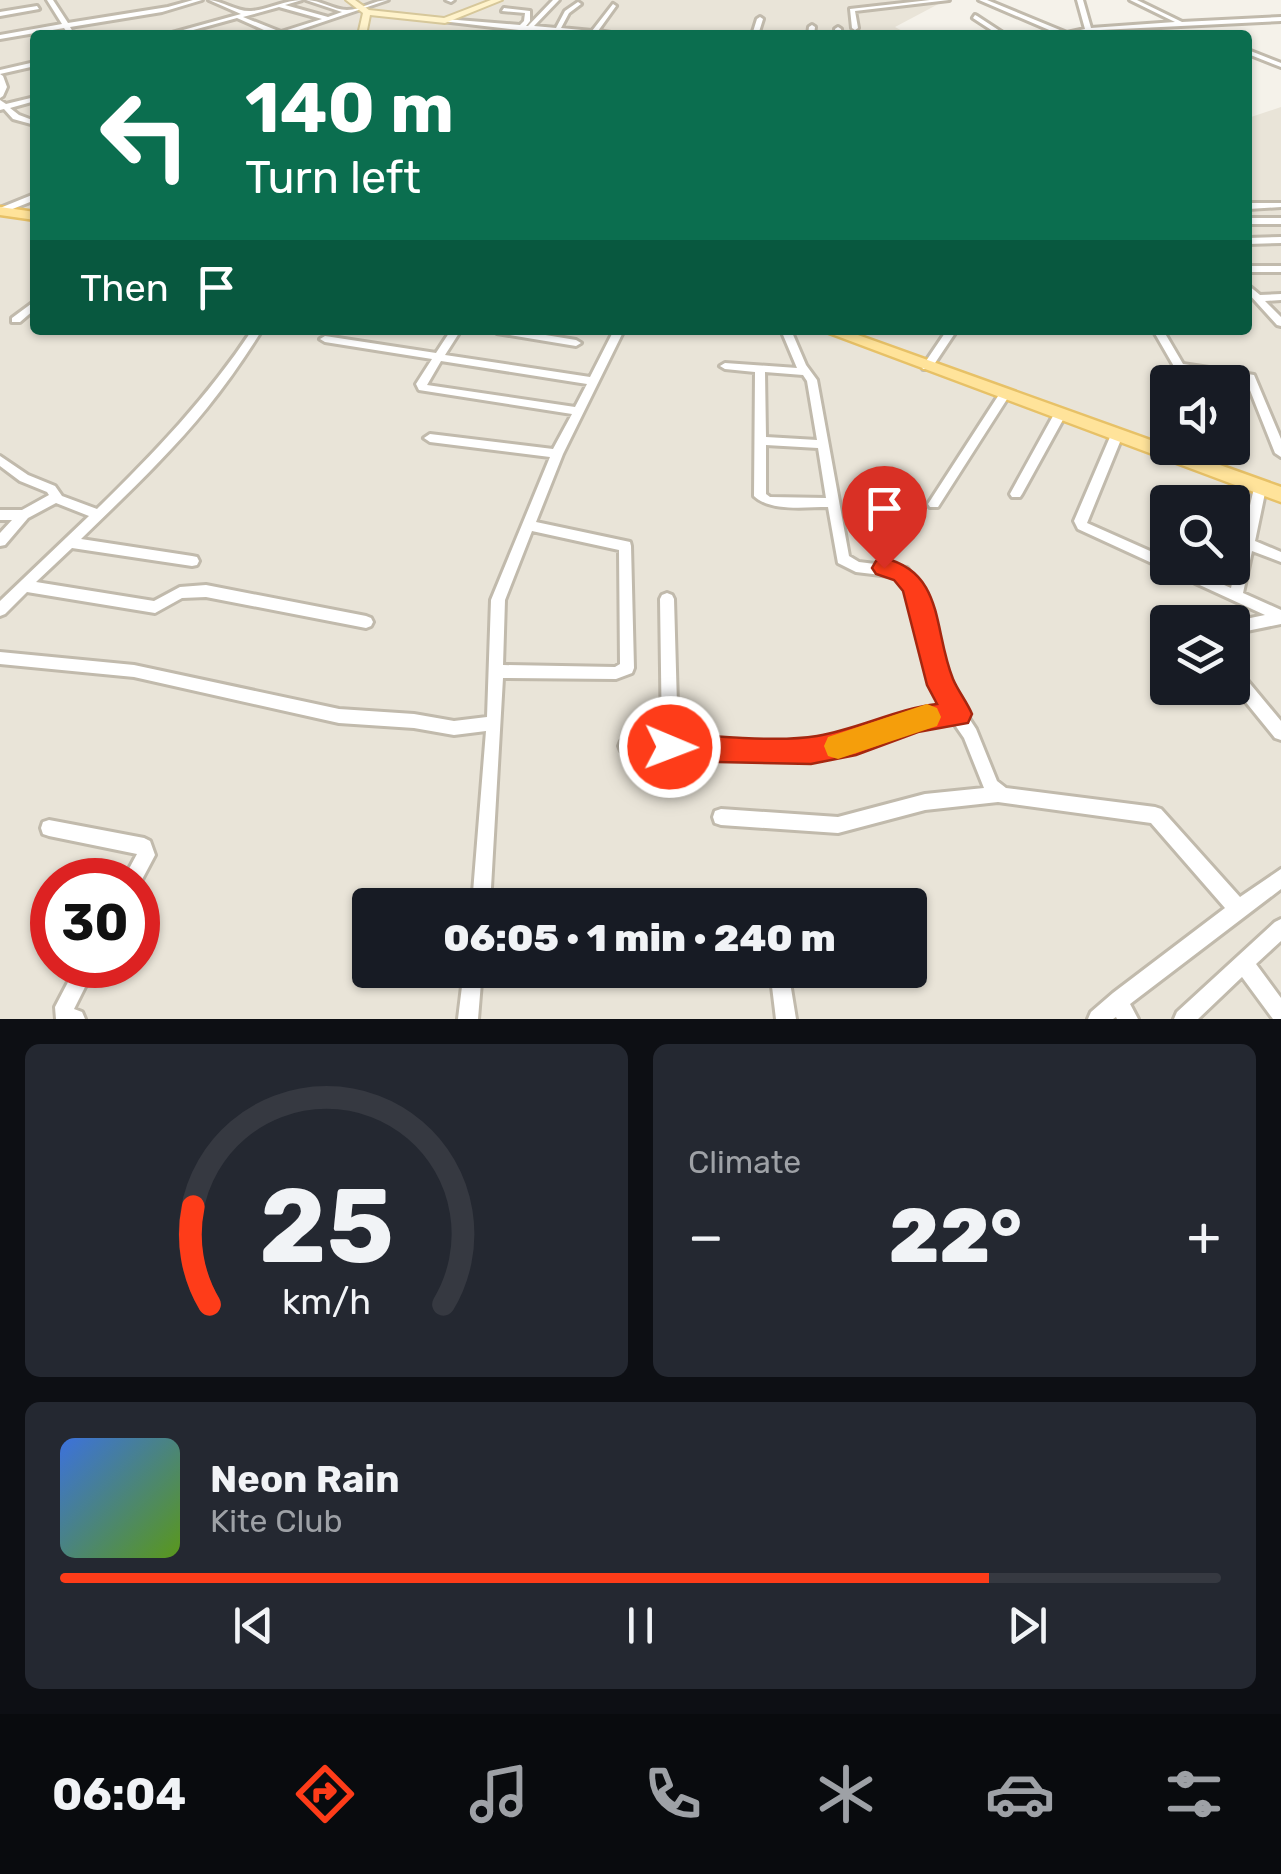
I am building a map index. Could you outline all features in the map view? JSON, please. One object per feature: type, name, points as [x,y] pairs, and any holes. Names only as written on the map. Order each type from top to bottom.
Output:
[{"type":"main road","points":[[0,211],[30,215]]},
{"type":"main road","points":[[844,335],[1281,495]]},
{"type":"street","points":[[50,0],[67,30]]},
{"type":"street","points":[[72,30],[199,0]]},
{"type":"street","points":[[212,0],[247,14]]},
{"type":"street","points":[[186,30],[298,0]]},
{"type":"street","points":[[309,0],[350,12]]},
{"type":"street","points":[[350,0],[365,10]]},
{"type":"street","points":[[365,10],[385,0]]},
{"type":"street","points":[[445,21],[498,0]]},
{"type":"street","points":[[524,28],[556,0]]},
{"type":"street","points":[[855,28],[852,10],[946,0]]},
{"type":"street","points":[[982,0],[1055,30]]},
{"type":"street","points":[[992,4],[1010,0]]},
{"type":"street","points":[[1080,0],[1082,30]]},
{"type":"street","points":[[1133,0],[1181,24]]},
{"type":"street","points":[[562,30],[566,14],[578,4]]},
{"type":"street","points":[[278,6],[330,19]]},
{"type":"street","points":[[596,30],[613,6]]},
{"type":"street","points":[[0,14],[37,8]]},
{"type":"street","points":[[363,30],[365,10]]},
{"type":"street","points":[[295,30],[365,10],[531,30]]},
{"type":"street","points":[[504,10],[528,12],[524,28]]},
{"type":"street","points":[[238,16],[268,30]]},
{"type":"street","points":[[975,17],[995,30]]},
{"type":"street","points":[[1104,30],[1281,19]]},
{"type":"street","points":[[757,30],[760,20]]},
{"type":"street","points":[[1171,24],[1183,30]]},
{"type":"street","points":[[495,30],[498,27]]},
{"type":"street","points":[[0,37],[30,34]]},
{"type":"street","points":[[0,45],[30,39]]},
{"type":"street","points":[[1252,54],[1281,65]]},
{"type":"street","points":[[1,103],[4,87],[0,74],[30,65]]},
{"type":"street","points":[[1,103],[30,100]]},
{"type":"street","points":[[1,103],[16,117],[30,122]]},
{"type":"street","points":[[0,124],[16,117]]},
{"type":"street","points":[[0,211],[30,198]]},
{"type":"street","points":[[1252,206],[1281,205]]},
{"type":"street","points":[[1252,224],[1281,221]]},
{"type":"street","points":[[1252,229],[1262,240]]},
{"type":"street","points":[[1252,241],[1281,240]]},
{"type":"street","points":[[1275,269],[1281,282]]},
{"type":"street","points":[[1252,292],[1281,324]]},
{"type":"street","points":[[1257,298],[1281,297]]},
{"type":"street","points":[[16,320],[30,308]]},
{"type":"street","points":[[0,610],[132,483],[211,395],[253,335]]},
{"type":"street","points":[[453,335],[421,384],[425,389],[578,411]]},
{"type":"street","points":[[528,335],[576,343]]},
{"type":"street","points":[[481,888],[494,722],[498,600],[557,454],[616,335]]},
{"type":"street","points":[[788,335],[812,380],[844,559],[856,567],[902,572],[914,587],[941,685],[998,794]]},
{"type":"street","points":[[927,367],[949,335]]},
{"type":"street","points":[[1161,335],[1181,365]]},
{"type":"street","points":[[324,339],[592,382]]},
{"type":"street","points":[[725,366],[806,372]]},
{"type":"street","points":[[760,369],[762,498],[832,503]]},
{"type":"street","points":[[1250,377],[1281,453]]},
{"type":"street","points":[[934,504],[1004,396]]},
{"type":"street","points":[[1016,494],[1060,416]]},
{"type":"street","points":[[1116,437],[1080,521],[1082,526],[1150,557]]},
{"type":"street","points":[[430,438],[557,454]]},
{"type":"street","points":[[760,441],[824,444]]},
{"type":"street","points":[[0,460],[24,478],[50,489],[56,497],[98,514]]},
{"type":"street","points":[[1212,465],[1214,471]]},
{"type":"street","points":[[1250,535],[1260,488]]},
{"type":"street","points":[[0,541],[24,516],[56,497]]},
{"type":"street","points":[[0,515],[24,516]]},
{"type":"street","points":[[496,671],[616,674],[627,668],[624,546],[527,525]]},
{"type":"street","points":[[68,542],[192,560]]},
{"type":"street","points":[[1250,545],[1281,557]]},
{"type":"street","points":[[1215,585],[1281,617]]},
{"type":"street","points":[[1236,594],[1238,585]]},
{"type":"street","points":[[24,586],[156,608],[180,593],[206,591],[366,622]]},
{"type":"street","points":[[667,599],[670,747]]},
{"type":"street","points":[[1250,624],[1281,617]]},
{"type":"street","points":[[0,658],[134,671],[339,716],[414,720],[454,728],[494,722]]},
{"type":"street","points":[[1250,695],[1281,733]]},
{"type":"street","points":[[627,746],[811,750],[856,742],[918,719],[958,714]]},
{"type":"street","points":[[721,817],[838,825],[926,802],[998,794],[1155,815],[1239,910]]},
{"type":"street","points":[[49,828],[144,847],[144,858]]},
{"type":"street","points":[[1098,1019],[1123,1010],[1153,970],[1281,878]]},
{"type":"street","points":[[1184,1019],[1281,928]]},
{"type":"street","points":[[1243,962],[1281,1014]]},
{"type":"street","points":[[74,988],[64,1007],[64,1015],[74,1019]]},
{"type":"street","points":[[468,1019],[472,988]]},
{"type":"street","points":[[782,988],[786,1019]]},
{"type":"shaded area","points":[[0,0],[946,0],[895,27],[901,30],[30,30],[30,335],[1252,335],[1252,117],[1281,107],[1281,1019],[0,1019]]},
{"type":"slow traffic","points":[[838,746],[927,717]]},
{"type":"route","points":[[670,747],[811,750],[856,742],[930,716],[958,714],[944,694],[914,587],[902,572],[884,568]]}]
